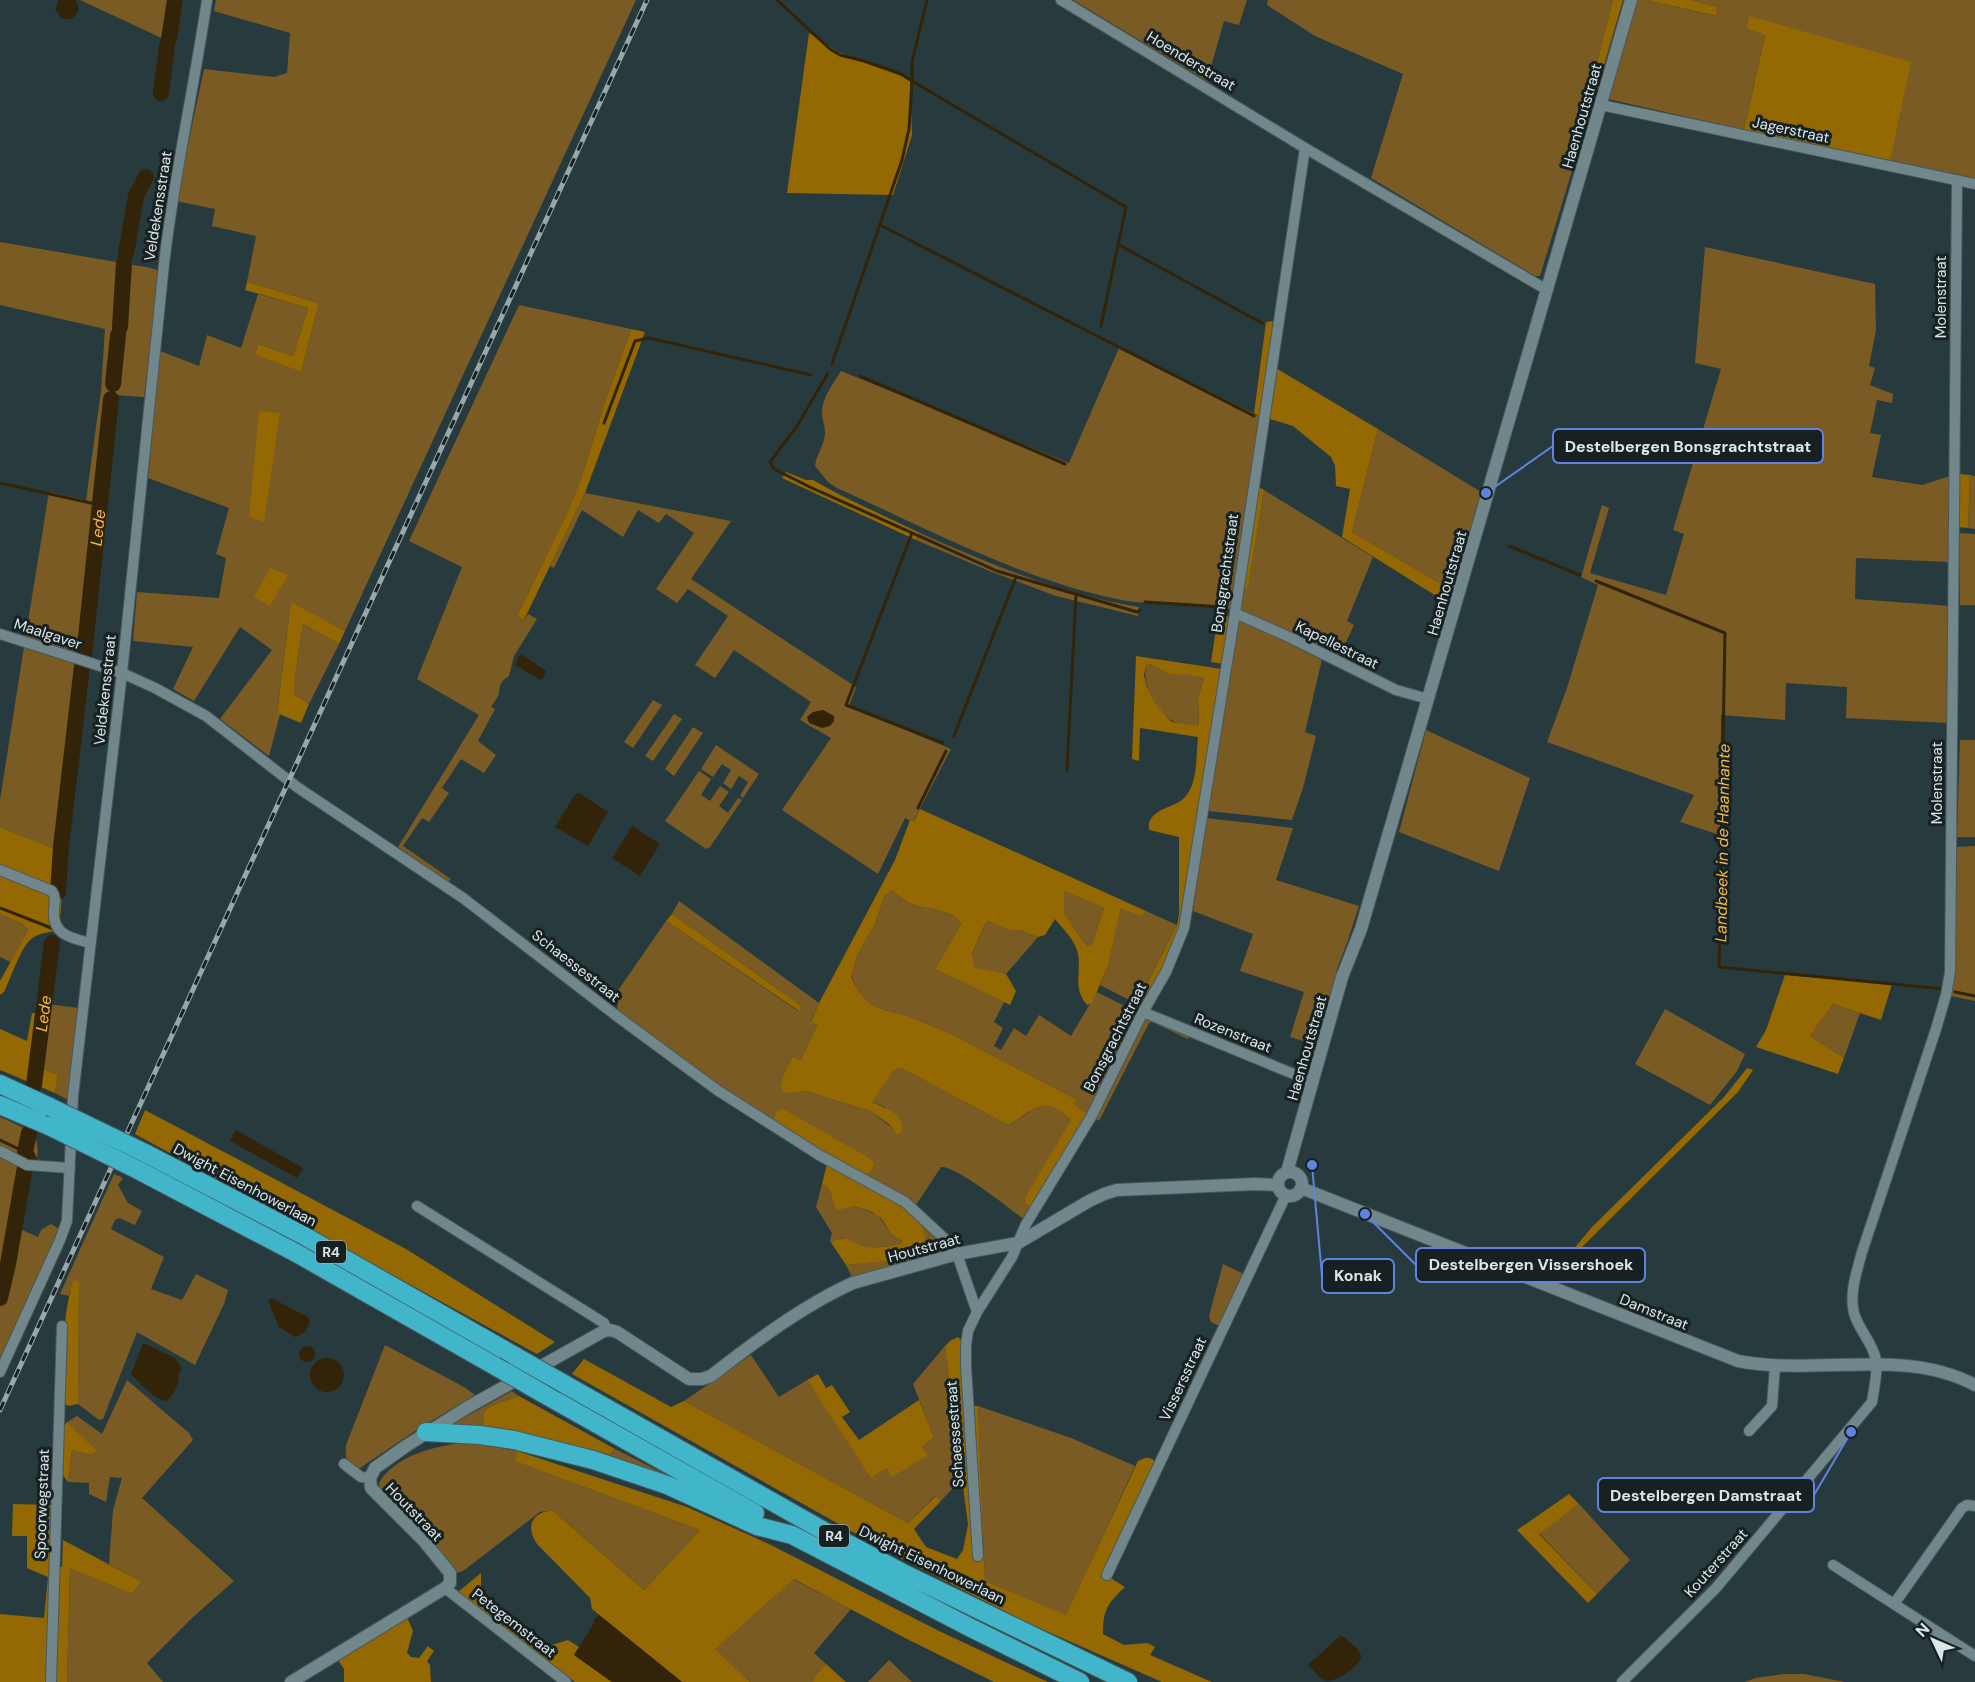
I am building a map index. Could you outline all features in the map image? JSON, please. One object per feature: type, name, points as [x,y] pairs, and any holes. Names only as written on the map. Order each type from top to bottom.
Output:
[{"type":"highway","name":"Dwight Eisenhowerlaan","points":[[0,1084],[145,1153],[301,1234],[901,1572],[1128,1682]]},
{"type":"highway","name":"R4","points":[[0,1105],[49,1126],[136,1169],[298,1254],[792,1535],[970,1628],[1077,1680]]},
{"type":"highway","points":[[426,1432],[480,1435],[514,1440],[594,1460],[667,1485],[757,1526],[792,1535]]},
{"type":"street","name":"Veldekensstraat","points":[[0,1372],[67,1221],[73,1096],[122,673],[170,211],[182,154],[207,0]]},
{"type":"street","name":"Hoenderstraat","points":[[1061,0],[1305,148]]},
{"type":"street","name":"Haenhoutstraat","points":[[1287,1172],[1342,977],[1365,918],[1631,0]]},
{"type":"street","name":"Jagerstraat","points":[[1601,105],[1975,184]]},
{"type":"street","points":[[1305,148],[1548,289]]},
{"type":"street","name":"Bonsgrachtstraat","points":[[1018,1243],[1026,1224],[1091,1116],[1143,1012],[1166,972],[1184,928],[1235,613],[1305,148]]},
{"type":"street","name":"Molenstraat","points":[[1876,1366],[1876,1358],[1853,1312],[1855,1278],[1936,1029],[1950,972],[1957,180]]},
{"type":"street","name":"Kapellestraat","points":[[1235,613],[1396,690],[1428,699]]},
{"type":"street","name":"Maalgaver","points":[[0,634],[122,673]]},
{"type":"street","name":"Schaessestraat","points":[[122,673],[206,716],[297,787],[463,898],[717,1090],[819,1155],[905,1202],[947,1241],[957,1254],[977,1312]]},
{"type":"street","points":[[0,870],[52,891],[55,899],[53,920],[58,929],[67,937],[90,943]]},
{"type":"street","name":"Rozenstraat","points":[[1143,1012],[1313,1082]]},
{"type":"street","points":[[0,1151],[27,1165],[70,1168]]},
{"type":"street","points":[[1287,1172],[1293,1172],[1302,1182],[1301,1188],[1295,1195],[1282,1190],[1280,1177],[1287,1172]]},
{"type":"street","name":"Houtstraat","points":[[445,1588],[450,1579],[447,1569],[423,1540],[371,1488],[370,1479],[375,1468],[426,1432],[607,1330],[614,1330],[621,1334],[689,1379],[702,1379],[711,1376],[790,1319],[840,1289],[957,1254],[1018,1243],[1104,1194],[1117,1190],[1255,1184],[1282,1190]]},
{"type":"street","name":"Damstraat","points":[[1301,1188],[1738,1361],[1775,1366],[1921,1368],[1951,1375],[1975,1385]]},
{"type":"street","name":"Vissersstraat","points":[[1107,1575],[1282,1190]]},
{"type":"street","name":"Houtstraat","points":[[417,1206],[604,1323],[607,1330]]},
{"type":"street","name":"Schaessestraat","points":[[978,1556],[966,1345],[968,1331],[977,1312],[1012,1257],[1018,1243]]},
{"type":"street","name":"Spoorwegstraat","points":[[51,1682],[62,1326]]},
{"type":"street","points":[[1749,1431],[1772,1406],[1775,1366]]},
{"type":"street","name":"Kouterstraat","points":[[1622,1682],[1722,1581],[1872,1402],[1876,1366]]},
{"type":"street","points":[[344,1464],[361,1477],[370,1479]]},
{"type":"street","points":[[1894,1604],[1962,1508],[1967,1505],[1975,1506]]},
{"type":"street","points":[[1833,1565],[1975,1656]]},
{"type":"street","points":[[291,1682],[445,1588]]},
{"type":"street","name":"Petegemstraat","points":[[445,1588],[566,1682]]},
{"type":"shaded area","points":[[59,0],[76,0],[79,10],[76,15],[70,19],[61,18],[55,9]]},
{"type":"shaded area","points":[[80,0],[173,0],[168,41]]},
{"type":"shaded area","points":[[216,0],[636,0],[345,631],[291,603],[277,712],[280,714],[269,756],[220,719],[272,650],[240,627],[194,701],[173,689],[193,647],[133,641],[137,592],[219,598],[226,558],[216,554],[229,508],[148,478],[160,351],[199,366],[207,335],[241,348],[258,294],[308,308],[293,356],[258,344],[255,353],[301,372],[319,303],[247,282],[256,236],[212,226],[215,209],[176,201],[204,69],[274,77],[287,73],[290,33],[214,11]]},
{"type":"shaded area","points":[[1073,0],[1247,0],[1239,25],[1224,21],[1207,81]]},
{"type":"shaded area","points":[[1268,0],[1613,0],[1593,77],[1600,79],[1540,276],[1535,276],[1371,178],[1403,74],[1315,36],[1267,5]]},
{"type":"shaded area","points":[[1613,0],[1623,0],[1600,79],[1593,77]]},
{"type":"shaded area","points":[[1638,0],[1647,0],[1715,16],[1717,7],[1691,0],[1975,0],[1975,179],[1890,161],[1749,16],[1746,28],[1765,34],[1744,130],[1608,99]]},
{"type":"shaded area","points":[[1647,0],[1691,0],[1717,7],[1716,16]]},
{"type":"shaded area","points":[[1749,16],[1911,62],[1890,161],[1744,130],[1765,35],[1746,28]]},
{"type":"shaded area","points":[[809,33],[838,52],[910,79],[912,135],[893,195],[787,193]]},
{"type":"shaded area","points":[[0,242],[151,268],[157,270],[159,275],[144,397],[115,395],[87,657],[25,640],[49,492],[86,500],[101,391],[105,329],[0,305]]},
{"type":"shaded area","points":[[1705,247],[1875,284],[1876,330],[1869,366],[1875,368],[1870,385],[1893,394],[1892,403],[1877,400],[1870,433],[1881,435],[1872,477],[1922,485],[1950,476],[1949,562],[1856,558],[1855,599],[1950,606],[1949,723],[1846,718],[1847,687],[1786,683],[1785,720],[1721,715],[1720,835],[1680,822],[1694,795],[1547,742],[1567,688],[1598,585],[1581,577],[1602,505],[1609,508],[1590,573],[1666,595],[1684,534],[1673,530],[1721,369],[1695,363]]},
{"type":"shaded area","points":[[247,282],[319,303],[301,372],[255,354],[258,344],[293,356],[308,308],[245,290]]},
{"type":"shaded area","points":[[519,305],[631,329],[581,479],[517,616],[524,620],[528,614],[537,619],[514,656],[509,676],[501,683],[498,695],[491,707],[495,709],[478,741],[496,755],[484,773],[461,759],[442,788],[449,793],[429,822],[422,818],[403,846],[451,879],[448,882],[398,847],[479,715],[417,679],[462,567],[409,541]]},
{"type":"shaded area","points":[[1273,321],[1269,364],[1378,429],[1352,532],[1453,591],[1449,604],[1342,537],[1350,489],[1336,486],[1335,466],[1331,457],[1293,426],[1267,418],[1268,410],[1260,409],[1260,417],[1254,413],[1266,322]]},
{"type":"shaded area","points":[[631,329],[645,332],[585,493],[524,620],[517,616],[581,479]]},
{"type":"shaded area","points":[[1119,348],[1260,417],[1232,609],[1191,604],[1127,601],[1053,582],[979,553],[837,488],[828,482],[815,466],[825,436],[823,403],[841,371],[1069,463]]},
{"type":"shaded area","points":[[259,411],[280,413],[264,522],[249,516]]},
{"type":"shaded area","points":[[1378,429],[1481,492],[1453,591],[1352,532]]},
{"type":"shaded area","points":[[786,472],[806,480],[813,480],[920,533],[916,540],[782,478]]},
{"type":"shaded area","points":[[1958,474],[1970,475],[1968,528],[1957,527]]},
{"type":"shaded area","points":[[1970,475],[1975,476],[1975,529],[1968,528]]},
{"type":"shaded area","points":[[1257,486],[1264,490],[1248,589],[1241,588]]},
{"type":"shaded area","points":[[1264,490],[1373,557],[1347,621],[1354,625],[1340,655],[1242,610],[1239,606],[1241,588],[1248,589]]},
{"type":"shaded area","points":[[585,493],[731,521],[691,579],[856,687],[849,706],[951,749],[913,822],[905,818],[878,874],[782,810],[831,738],[800,720],[811,702],[734,650],[715,678],[695,665],[728,616],[688,589],[677,603],[656,589],[694,533],[666,514],[659,523],[638,510],[623,537],[582,510],[554,568],[550,566]]},
{"type":"shaded area","points":[[920,533],[1027,577],[1082,595],[1139,607],[1138,616],[1056,596],[992,572],[916,540]]},
{"type":"shaded area","points":[[1959,533],[1975,534],[1975,605],[1960,605]]},
{"type":"shaded area","points":[[270,568],[288,575],[270,606],[254,597]]},
{"type":"shaded area","points":[[291,602],[345,631],[339,644],[303,624],[294,694],[309,704],[301,723],[277,713]]},
{"type":"shaded area","points":[[1218,616],[1231,617],[1223,664],[1211,662]]},
{"type":"shaded area","points":[[1241,619],[1322,659],[1305,732],[1316,736],[1292,820],[1208,811],[1235,623]]},
{"type":"shaded area","points":[[303,624],[339,644],[309,704],[294,694]]},
{"type":"shaded area","points":[[24,647],[89,667],[66,853],[0,827],[0,800]]},
{"type":"shaded area","points":[[521,654],[546,671],[543,678],[540,680],[515,665]]},
{"type":"shaded area","points":[[1136,656],[1222,669],[1181,932],[1143,1008],[1137,1004],[1177,925],[1179,914],[1179,837],[1149,830],[1149,823],[1156,813],[1180,801],[1189,791],[1196,768],[1198,737],[1140,728],[1139,761],[1132,759]],"holes":[[[1150,664],[1171,675],[1185,674],[1204,678],[1198,699],[1199,726],[1172,722],[1155,703],[1144,675],[1146,666]]]},
{"type":"shaded area","points":[[1150,664],[1171,675],[1185,673],[1204,678],[1198,699],[1199,726],[1174,722],[1155,703],[1148,688],[1145,673],[1146,666]]},
{"type":"shaded area","points":[[653,700],[662,705],[633,748],[624,742]]},
{"type":"shaded area","points":[[823,710],[834,716],[834,721],[830,726],[822,728],[809,723],[807,717],[813,712]]},
{"type":"shaded area","points":[[674,714],[682,719],[653,761],[645,756]]},
{"type":"shaded area","points":[[693,727],[703,733],[674,776],[665,769]]},
{"type":"shaded area","points":[[1426,730],[1530,778],[1499,871],[1399,832]]},
{"type":"shaded area","points":[[1960,740],[1975,740],[1975,837],[1957,837]]},
{"type":"shaded area","points":[[716,745],[759,774],[743,798],[740,796],[748,782],[739,776],[731,789],[723,783],[731,770],[722,764],[713,777],[701,769]]},
{"type":"shaded area","points":[[699,771],[711,779],[701,795],[710,801],[720,786],[729,792],[719,806],[728,813],[738,798],[742,800],[710,847],[706,849],[665,821]]},
{"type":"shaded area","points":[[576,793],[608,812],[588,846],[555,827]]},
{"type":"shaded area","points":[[920,809],[1146,911],[1142,917],[1121,908],[1108,966],[1092,1003],[1087,1005],[1082,998],[1078,984],[1077,950],[1070,937],[1055,919],[1045,935],[1038,937],[1019,930],[1008,930],[988,921],[984,926],[972,954],[975,968],[1006,974],[1016,991],[1010,1005],[935,969],[961,924],[945,912],[909,903],[892,890],[885,895],[875,924],[857,956],[851,977],[869,1003],[949,1033],[1076,1099],[1074,1105],[1088,1114],[1033,1208],[1026,1204],[1025,1198],[1071,1120],[1053,1107],[1039,1107],[1008,1125],[901,1068],[893,1071],[872,1102],[897,1116],[902,1125],[902,1132],[898,1135],[889,1124],[870,1111],[806,1091],[786,1093],[781,1090],[786,1069],[793,1057],[801,1060],[817,1025],[811,1022],[819,1003],[895,860],[910,820],[914,821]],"holes":[[[1064,891],[1104,908],[1092,944],[1087,947],[1064,913]]]},
{"type":"shaded area","points":[[1206,818],[1293,828],[1276,880],[1359,906],[1338,966],[1317,1045],[1290,1037],[1304,992],[1240,971],[1253,934],[1193,911]]},
{"type":"shaded area","points":[[632,826],[660,844],[640,876],[612,858]]},
{"type":"shaded area","points":[[0,827],[66,853],[59,930],[31,939],[19,956],[4,992],[0,995],[0,981],[28,930],[21,923],[0,914]]},
{"type":"shaded area","points":[[1975,846],[1975,1001],[1951,996],[1956,847]]},
{"type":"shaded area","points":[[892,889],[909,903],[945,912],[961,924],[935,969],[1004,1002],[994,1022],[1003,1028],[994,1046],[1001,1050],[1014,1028],[1026,1036],[1039,1015],[1071,1036],[1097,992],[1136,1012],[1138,1016],[1088,1114],[1073,1105],[1076,1099],[949,1033],[869,1003],[860,993],[851,976],[857,956],[875,924],[885,895]]},
{"type":"shaded area","points":[[1064,891],[1104,908],[1092,944],[1087,947],[1064,913]]},
{"type":"shaded area","points":[[679,901],[819,1003],[811,1021],[817,1025],[801,1060],[793,1057],[788,1065],[781,1090],[806,1091],[870,1111],[894,1129],[885,1107],[872,1102],[872,1098],[893,1071],[901,1068],[1008,1125],[1039,1107],[1046,1106],[1053,1107],[1071,1120],[1026,1221],[971,1180],[941,1167],[916,1205],[867,1175],[872,1170],[763,1116],[617,1012],[619,989],[666,921],[798,1011],[802,1006],[672,914]]},
{"type":"shaded area","points":[[1121,907],[1142,917],[1146,911],[1177,925],[1137,1004],[1100,985],[1108,966]]},
{"type":"shaded area","points":[[0,914],[21,923],[28,930],[11,962],[0,957]]},
{"type":"shaded area","points":[[672,914],[802,1006],[799,1011],[666,921]]},
{"type":"shaded area","points":[[988,921],[1008,930],[1019,930],[1038,937],[1006,974],[975,969],[972,955]]},
{"type":"shaded area","points":[[1785,975],[1892,984],[1881,1020],[1833,1004],[1810,1036],[1844,1058],[1838,1074],[1756,1047],[1766,1030]]},
{"type":"shaded area","points":[[47,1004],[79,1008],[68,1100],[55,1093],[58,1075],[38,1067]]},
{"type":"shaded area","points":[[1833,1004],[1860,1013],[1844,1058],[1810,1036]]},
{"type":"shaded area","points":[[1665,1009],[1745,1054],[1737,1071],[1710,1105],[1635,1064]]},
{"type":"shaded area","points":[[32,1013],[45,1014],[38,1067],[58,1075],[55,1093],[0,1070],[0,1029],[27,1041]]},
{"type":"shaded area","points":[[1147,1019],[1190,1036],[1188,1039],[1152,1022],[1149,1023],[1099,1121],[1094,1118],[1143,1021]]},
{"type":"shaded area","points":[[1747,1068],[1753,1070],[1738,1092],[1576,1253],[1570,1265],[1566,1262],[1592,1227],[1724,1097]]},
{"type":"shaded area","points":[[783,1109],[869,1158],[874,1163],[872,1170],[867,1175],[779,1126],[775,1121],[775,1115],[777,1111]]},
{"type":"shaded area","points":[[145,1110],[406,1249],[555,1342],[537,1354],[135,1134]]},
{"type":"shaded area","points":[[0,1117],[35,1133],[38,1151],[36,1162],[8,1224],[38,1237],[41,1230],[51,1224],[59,1229],[59,1234],[0,1364],[0,1282],[6,1268],[0,1264]]},
{"type":"shaded area","points":[[236,1130],[303,1168],[297,1178],[230,1141]]},
{"type":"shaded area","points":[[827,1164],[895,1202],[921,1221],[925,1238],[918,1250],[899,1258],[846,1265],[830,1241],[847,1238],[866,1247],[885,1247],[900,1244],[902,1241],[891,1234],[881,1218],[872,1212],[854,1206],[838,1210],[835,1207],[829,1189],[822,1184]]},
{"type":"shaded area","points":[[114,1174],[123,1178],[118,1185],[128,1203],[142,1211],[135,1225],[119,1218],[115,1220],[111,1229],[164,1257],[151,1289],[182,1300],[196,1274],[228,1290],[224,1304],[195,1365],[137,1332],[103,1419],[99,1420],[78,1404],[79,1282],[70,1291],[69,1296],[60,1294]]},
{"type":"shaded area","points":[[822,1184],[829,1189],[832,1198],[846,1207],[854,1206],[878,1215],[891,1234],[902,1241],[900,1244],[866,1247],[846,1238],[830,1241],[832,1233],[816,1207]]},
{"type":"shaded area","points":[[921,1221],[945,1245],[944,1252],[852,1277],[846,1265],[904,1256]]},
{"type":"shaded area","points":[[1223,1264],[1244,1274],[1219,1326],[1211,1322],[1209,1316]]},
{"type":"shaded area","points":[[74,1280],[79,1282],[78,1404],[68,1406],[64,1403],[64,1341],[67,1310]]},
{"type":"shaded area","points":[[271,1298],[308,1317],[310,1321],[305,1332],[295,1337],[279,1327],[268,1301]]},
{"type":"shaded area","points":[[958,1337],[961,1340],[965,1406],[978,1406],[985,1581],[1066,1615],[1138,1461],[1149,1458],[1156,1462],[1104,1574],[1125,1587],[1105,1612],[1103,1634],[1124,1645],[1147,1643],[1155,1647],[1150,1655],[1212,1682],[1162,1682],[1028,1623],[892,1554],[572,1374],[584,1359],[671,1407],[684,1401],[908,1523],[936,1496],[940,1502],[914,1529],[926,1547],[957,1559],[963,1550],[968,1525],[945,1346]]},
{"type":"shaded area","points":[[143,1343],[175,1358],[182,1368],[178,1375],[176,1389],[167,1401],[152,1394],[131,1374]]},
{"type":"shaded area","points":[[385,1345],[475,1395],[421,1427],[357,1470],[347,1460],[346,1445]]},
{"type":"shaded area","points":[[307,1346],[313,1348],[315,1354],[313,1360],[307,1362],[301,1360],[299,1354],[301,1348]]},
{"type":"shaded area","points":[[945,1346],[963,1477],[940,1502],[935,1496],[908,1523],[684,1401],[751,1355],[779,1397],[807,1380],[872,1477],[922,1447],[934,1437],[913,1384]]},
{"type":"shaded area","points":[[327,1358],[339,1363],[344,1375],[339,1387],[327,1392],[315,1387],[310,1375],[315,1363]]},
{"type":"shaded area","points":[[818,1374],[826,1388],[832,1385],[850,1412],[842,1417],[859,1440],[919,1400],[934,1437],[922,1447],[928,1455],[892,1477],[887,1468],[871,1478],[807,1380]]},
{"type":"shaded area","points":[[127,1380],[189,1433],[193,1440],[142,1498],[234,1581],[192,1618],[147,1663],[163,1682],[67,1682],[70,1567],[132,1594],[142,1582],[109,1564],[113,1510],[122,1478],[110,1477],[106,1502],[89,1494],[89,1483],[68,1482],[72,1450],[91,1455],[96,1451],[67,1422],[77,1416],[102,1434]]},
{"type":"shaded area","points":[[512,1391],[519,1396],[493,1405],[483,1421],[486,1430],[449,1426]]},
{"type":"shaded area","points":[[519,1396],[615,1449],[609,1454],[486,1430],[483,1421],[485,1411],[493,1405]]},
{"type":"shaded area","points":[[978,1406],[1071,1438],[1135,1466],[1066,1616],[985,1581]]},
{"type":"shaded area","points":[[67,1422],[97,1451],[91,1455],[72,1450],[68,1482],[62,1474],[63,1427]]},
{"type":"shaded area","points":[[468,1442],[517,1451],[516,1461],[700,1530],[644,1590],[552,1510],[540,1512],[463,1571],[456,1573],[423,1532],[380,1489],[379,1483],[386,1473],[406,1458],[431,1449]]},
{"type":"shaded area","points":[[583,1448],[592,1448],[606,1453],[615,1449],[669,1476]]},
{"type":"shaded area","points":[[517,1451],[687,1507],[771,1545],[939,1631],[1048,1682],[994,1682],[794,1579],[715,1649],[750,1682],[682,1682],[592,1609],[590,1598],[537,1544],[531,1532],[531,1526],[535,1517],[552,1510],[644,1590],[700,1530],[515,1461]]},
{"type":"shaded area","points":[[1569,1494],[1579,1504],[1539,1534],[1597,1594],[1588,1603],[1517,1530]]},
{"type":"shaded area","points":[[13,1504],[52,1505],[49,1567],[62,1567],[63,1540],[142,1582],[132,1594],[70,1568],[67,1682],[0,1682],[0,1614],[44,1618],[48,1577],[27,1568],[27,1536],[12,1536]]},
{"type":"shaded area","points":[[1579,1504],[1630,1560],[1597,1594],[1539,1533]]},
{"type":"shaded area","points":[[481,1573],[481,1603],[539,1644],[552,1645],[568,1640],[579,1647],[574,1655],[612,1682],[575,1682],[458,1592]]},
{"type":"shaded area","points":[[793,1579],[851,1609],[814,1653],[826,1664],[815,1676],[813,1682],[750,1682],[714,1649]]},
{"type":"shaded area","points":[[599,1615],[682,1682],[612,1682],[574,1655],[594,1623],[594,1619]]},
{"type":"shaded area","points":[[407,1617],[413,1631],[407,1653],[411,1657],[419,1658],[428,1646],[434,1651],[427,1661],[430,1665],[431,1682],[344,1682],[344,1669],[338,1660]]},
{"type":"shaded area","points":[[1341,1635],[1358,1650],[1360,1660],[1336,1679],[1327,1681],[1308,1665]]},
{"type":"shaded area","points":[[889,1660],[912,1682],[868,1682]]},
{"type":"shaded area","points":[[826,1664],[846,1682],[813,1682],[815,1676]]},
{"type":"shaded area","points":[[1804,1674],[1845,1682],[1745,1682],[1755,1678]]},
{"type":"waterway","name":"Lede","points":[[169,39],[175,0]]},
{"type":"waterway","points":[[777,0],[830,49],[840,55],[901,74],[912,81],[909,129],[902,160],[832,364]]},
{"type":"waterway","points":[[927,0],[912,62],[912,81],[1126,207],[1101,326]]},
{"type":"waterway","name":"Lede","points":[[161,93],[167,46]]},
{"type":"waterway","name":"Lede","points":[[126,254],[136,196],[146,177]]},
{"type":"waterway","points":[[880,225],[1254,416]]},
{"type":"waterway","points":[[1119,245],[1262,323]]},
{"type":"waterway","name":"Lede","points":[[120,327],[124,263]]},
{"type":"waterway","name":"Lede","points":[[113,384],[118,335]]},
{"type":"waterway","points":[[604,423],[635,341],[649,338],[811,375]]},
{"type":"waterway","points":[[828,373],[797,426],[770,462],[774,469],[997,571],[1137,612],[1140,610]]},
{"type":"waterway","points":[[860,376],[1065,464]]},
{"type":"waterway","name":"Lede","points":[[84,656],[111,399]]},
{"type":"waterway","points":[[0,483],[100,505]]},
{"type":"waterway","points":[[912,533],[846,705],[943,743]]},
{"type":"waterway","name":"Landbeek in de Haanhante","points":[[1509,546],[1580,575]]},
{"type":"waterway","points":[[954,736],[1016,577]]},
{"type":"waterway","name":"Landbeek in de Haanhante","points":[[1596,581],[1725,633],[1719,967],[1944,989]]},
{"type":"waterway","points":[[1067,770],[1076,595]]},
{"type":"waterway","points":[[1145,602],[1224,607]]},
{"type":"waterway","name":"Lede","points":[[58,892],[82,666]]},
{"type":"waterway","points":[[918,808],[946,751]]},
{"type":"waterway","points":[[0,908],[54,929]]},
{"type":"waterway","name":"Lede","points":[[34,1085],[52,943]]},
{"type":"waterway","name":"Landbeek in de Haanhante","points":[[1955,992],[1975,996]]},
{"type":"waterway","name":"Lede","points":[[29,1133],[25,1152],[29,1160]]},
{"type":"waterway","points":[[0,1140],[25,1152]]},
{"type":"waterway","name":"Lede","points":[[0,1298],[25,1167]]},
{"type":"railway","points":[[0,1410],[647,0]]},
{"type":"place","name":"Destelbergen Bonsgrachtstraat","points":[[1486,493]]},
{"type":"place","name":"Konak","points":[[1312,1165]]},
{"type":"place","name":"Destelbergen Vissershoek","points":[[1365,1214]]},
{"type":"place","name":"Destelbergen Damstraat","points":[[1851,1432]]}]
